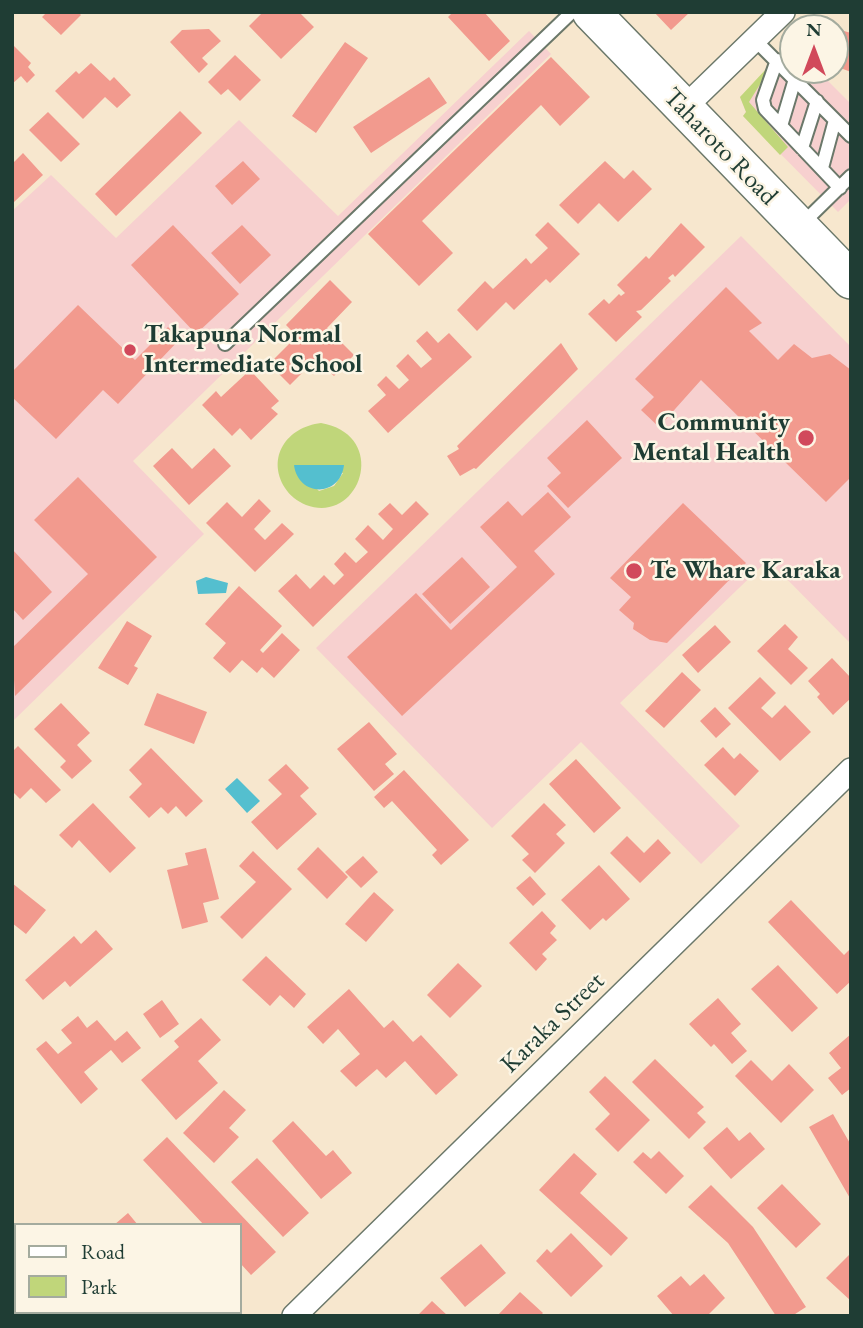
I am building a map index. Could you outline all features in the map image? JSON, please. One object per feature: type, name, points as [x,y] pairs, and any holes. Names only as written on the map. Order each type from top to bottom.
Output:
[{"type":"main road","name":"Taharoto Road","points":[[591,12],[851,280]]},
{"type":"street","points":[[684,108],[783,12]]},
{"type":"street","name":"Karaka Street","points":[[294,1316],[851,770]]},
{"type":"lane","points":[[225,344],[572,12]]},
{"type":"lane","points":[[755,40],[777,60],[763,103],[766,111],[840,188]]},
{"type":"lane","points":[[781,125],[793,84]]},
{"type":"lane","points":[[800,84],[851,136]]},
{"type":"lane","points":[[802,148],[817,101]]},
{"type":"lane","points":[[822,168],[835,120]]},
{"type":"lane","points":[[799,227],[851,176]]},
{"type":"shaded area","name":"Takapuna Normal Intermediate School","points":[[529,31],[551,54],[133,461],[204,534],[12,722],[12,211],[51,175],[116,238],[239,120],[338,216]]},
{"type":"shaded area","points":[[779,59],[779,84],[831,84],[851,104],[851,199],[838,212],[743,116],[746,112],[740,97]]},
{"type":"shaded area","name":"Te Whare Karaka","points":[[741,236],[851,347],[851,644],[768,560],[620,703],[740,826],[701,864],[581,742],[492,828],[316,648]]},
{"type":"green space","points":[[767,68],[769,70],[749,102],[788,147],[780,155],[743,116],[746,112],[740,97]]},
{"type":"green space","points":[[321,423],[342,431],[356,444],[361,459],[360,476],[353,491],[341,502],[325,508],[306,505],[291,496],[280,476],[278,465],[283,445],[298,430]],"holes":[[[294,465],[343,473],[334,486],[319,491]]]},
{"type":"water","points":[[294,465],[344,465],[341,476],[335,483],[319,489],[303,483],[297,476]]},
{"type":"water","points":[[206,577],[228,583],[226,593],[198,594],[196,581]]},
{"type":"water","points":[[237,778],[260,801],[247,813],[225,789]]},
{"type":"building","points":[[47,12],[78,12],[81,15],[61,35],[42,17]]},
{"type":"building","points":[[263,12],[299,12],[314,27],[281,59],[249,26]]},
{"type":"building","points":[[453,12],[484,12],[510,41],[489,61],[448,17]]},
{"type":"building","points":[[654,12],[690,12],[671,30]]},
{"type":"building","points":[[209,29],[221,41],[202,58],[208,64],[199,73],[170,42],[182,30]]},
{"type":"building","points":[[849,32],[851,33],[851,72],[849,71]]},
{"type":"building","points":[[345,42],[368,58],[316,133],[292,116]]},
{"type":"building","points":[[12,44],[31,63],[28,67],[35,75],[27,83],[21,76],[12,84]]},
{"type":"building","points":[[235,55],[261,80],[240,101],[228,89],[221,95],[208,82]]},
{"type":"building","points":[[551,57],[590,97],[560,126],[541,105],[422,221],[453,253],[419,286],[368,234]]},
{"type":"building","points":[[91,63],[110,81],[114,77],[131,95],[117,108],[105,97],[83,119],[55,91],[76,71],[79,74]]},
{"type":"building","points":[[429,77],[447,103],[371,153],[353,127]]},
{"type":"building","points":[[180,111],[202,133],[116,216],[95,194]]},
{"type":"building","points":[[48,112],[80,144],[61,162],[29,130]]},
{"type":"building","points":[[23,153],[43,175],[14,202],[12,164]]},
{"type":"building","points":[[243,161],[260,179],[232,205],[215,186]]},
{"type":"building","points":[[605,161],[624,179],[633,170],[652,189],[618,222],[599,203],[578,224],[559,205]]},
{"type":"building","points":[[548,222],[580,254],[550,283],[546,279],[514,310],[506,302],[477,331],[457,310],[485,281],[493,289],[526,258],[531,264],[548,248],[535,235]]},
{"type":"building","points":[[681,223],[705,247],[675,277],[673,274],[668,278],[671,281],[641,310],[636,311],[642,317],[616,342],[588,314],[604,299],[609,304],[619,294],[621,296],[625,293],[617,285],[646,256],[649,259]]},
{"type":"building","points":[[173,225],[239,294],[196,334],[131,265]]},
{"type":"building","points":[[242,225],[271,255],[240,284],[211,253]]},
{"type":"building","points":[[330,280],[352,302],[327,328],[354,355],[334,376],[316,359],[290,385],[269,364],[297,336],[286,325]]},
{"type":"building","name":"Community Mental Health","points":[[726,287],[762,323],[749,331],[778,360],[794,344],[812,358],[830,354],[851,370],[851,477],[826,502],[701,380],[659,427],[641,410],[654,397],[635,379]]},
{"type":"building","points":[[78,305],[135,360],[168,327],[180,339],[118,404],[103,390],[56,439],[12,397],[12,372]]},
{"type":"building","points":[[427,331],[438,343],[449,333],[472,357],[388,433],[368,411],[386,395],[377,385],[386,376],[399,389],[409,380],[396,366],[408,354],[421,368],[432,359],[416,341]]},
{"type":"building","points":[[561,343],[578,369],[476,469],[460,476],[447,456],[459,449],[457,446]]},
{"type":"building","points":[[250,370],[279,401],[271,408],[278,414],[251,440],[240,428],[232,436],[202,405],[216,391],[221,397]]},
{"type":"building","points":[[587,420],[622,458],[568,508],[547,486],[561,473],[547,458]]},
{"type":"building","points":[[172,448],[192,469],[214,448],[231,466],[189,505],[153,466]]},
{"type":"building","points":[[78,477],[157,557],[15,696],[12,648],[88,574],[34,520]]},
{"type":"building","points":[[548,492],[571,517],[534,551],[555,574],[402,716],[347,657],[416,593],[451,630],[517,567],[480,527],[508,501],[522,516]]},
{"type":"building","points":[[259,499],[271,511],[254,529],[265,540],[282,523],[294,534],[255,572],[206,523],[227,502],[242,517]]},
{"type":"building","points":[[416,501],[429,514],[313,627],[278,591],[296,574],[310,589],[324,575],[334,585],[344,575],[334,564],[345,552],[356,563],[368,552],[355,539],[368,525],[383,540],[393,529],[378,514],[390,503],[402,515]]},
{"type":"building","points":[[683,503],[746,563],[667,643],[650,640],[633,629],[634,623],[619,610],[631,597],[610,578]]},
{"type":"building","points":[[12,549],[52,592],[23,620],[12,608]]},
{"type":"building","points":[[462,557],[490,587],[450,624],[422,594]]},
{"type":"building","points":[[239,586],[282,626],[260,650],[263,653],[282,633],[300,650],[274,678],[262,667],[257,673],[242,660],[230,673],[213,658],[226,643],[205,624]]},
{"type":"building","points":[[127,621],[152,636],[134,666],[138,668],[128,685],[98,668]]},
{"type":"building","points":[[785,624],[798,637],[788,649],[808,668],[791,685],[757,651]]},
{"type":"building","points":[[715,625],[731,642],[698,673],[682,655]]},
{"type":"building","points":[[832,658],[851,678],[851,698],[833,715],[817,697],[820,694],[808,681]]},
{"type":"building","points":[[682,672],[701,690],[664,728],[645,711]]},
{"type":"building","points":[[760,677],[776,693],[761,708],[772,718],[785,705],[811,732],[780,761],[728,708]]},
{"type":"building","points":[[157,693],[207,712],[194,744],[144,725]]},
{"type":"building","points":[[61,703],[90,733],[77,745],[92,761],[72,779],[60,767],[66,761],[34,729]]},
{"type":"building","points":[[715,707],[731,724],[716,738],[700,721]]},
{"type":"building","points":[[369,722],[397,754],[385,764],[394,774],[374,791],[337,749]]},
{"type":"building","points":[[18,746],[61,790],[46,803],[31,788],[20,799],[12,791],[12,752]]},
{"type":"building","points":[[723,747],[734,759],[740,753],[759,771],[735,796],[704,765]]},
{"type":"building","points":[[151,748],[203,801],[186,817],[176,806],[168,814],[161,807],[149,818],[129,797],[142,784],[129,770]]},
{"type":"building","points":[[576,759],[621,808],[594,833],[549,784]]},
{"type":"building","points":[[286,764],[309,788],[300,796],[317,814],[277,850],[251,822],[282,794],[268,780]]},
{"type":"building","points":[[404,770],[469,840],[441,865],[432,855],[437,850],[392,801],[384,808],[374,797]]},
{"type":"building","points":[[93,803],[136,848],[110,873],[79,840],[72,848],[59,835]]},
{"type":"building","points":[[544,803],[566,825],[556,834],[565,843],[535,873],[522,860],[529,854],[511,836]]},
{"type":"building","points":[[627,836],[644,853],[658,839],[671,853],[640,883],[610,853]]},
{"type":"building","points":[[318,847],[348,877],[327,899],[297,869]]},
{"type":"building","points":[[206,848],[219,899],[203,903],[208,922],[182,929],[167,870],[188,865],[185,853]]},
{"type":"building","points":[[253,851],[292,889],[242,939],[220,917],[256,882],[239,866]]},
{"type":"building","points":[[363,856],[378,872],[361,888],[345,872]]},
{"type":"building","points":[[599,865],[630,899],[606,921],[603,918],[590,930],[561,900]]},
{"type":"building","points":[[530,876],[546,894],[533,906],[516,888]]},
{"type":"building","points":[[12,883],[46,910],[26,934],[12,923]]},
{"type":"building","points":[[374,892],[394,910],[366,942],[345,924]]},
{"type":"building","points":[[791,900],[844,955],[851,948],[851,981],[837,994],[768,922]]},
{"type":"building","points":[[542,911],[556,926],[550,933],[557,940],[542,954],[547,959],[536,971],[509,943]]},
{"type":"building","points":[[96,930],[113,949],[70,987],[65,981],[43,1000],[25,980],[74,936],[81,944]]},
{"type":"building","points":[[266,956],[306,994],[294,1008],[280,995],[270,1006],[242,980]]},
{"type":"building","points":[[458,963],[482,986],[450,1018],[427,995]]},
{"type":"building","points":[[778,965],[818,1008],[792,1032],[751,989]]},
{"type":"building","points":[[349,989],[384,1028],[393,1020],[413,1042],[421,1035],[458,1075],[436,1095],[405,1061],[386,1078],[377,1069],[356,1087],[340,1071],[360,1054],[338,1029],[323,1044],[307,1027]]},
{"type":"building","points":[[718,998],[741,1024],[731,1033],[747,1051],[732,1064],[714,1044],[711,1047],[689,1024]]},
{"type":"building","points":[[162,1000],[179,1024],[160,1038],[143,1014]]},
{"type":"building","points":[[78,1016],[87,1028],[97,1020],[115,1041],[127,1031],[141,1048],[122,1063],[111,1050],[84,1072],[98,1089],[81,1104],[36,1049],[46,1041],[58,1054],[72,1043],[61,1030]]},
{"type":"building","points":[[201,1018],[221,1040],[198,1061],[218,1083],[176,1120],[141,1080],[179,1047],[174,1041]]},
{"type":"building","points":[[851,1034],[851,1088],[842,1095],[828,1078],[841,1068],[829,1053]]},
{"type":"building","points":[[655,1059],[704,1107],[697,1113],[706,1122],[689,1139],[632,1082]]},
{"type":"building","points":[[751,1060],[772,1081],[789,1064],[814,1090],[781,1123],[735,1076]]},
{"type":"building","points":[[605,1076],[650,1120],[618,1152],[595,1129],[610,1114],[589,1092]]},
{"type":"building","points":[[224,1090],[246,1110],[229,1128],[239,1137],[214,1163],[183,1133]]},
{"type":"building","points":[[833,1114],[851,1145],[851,1200],[809,1127]]},
{"type":"building","points":[[293,1121],[326,1156],[333,1150],[352,1173],[321,1199],[272,1141]]},
{"type":"building","points":[[727,1127],[739,1141],[750,1132],[765,1149],[731,1179],[703,1148]]},
{"type":"building","points":[[167,1137],[276,1252],[251,1275],[242,1265],[242,1223],[202,1223],[143,1160]]},
{"type":"building","points":[[659,1151],[684,1176],[666,1194],[633,1162],[643,1152],[651,1159]]},
{"type":"building","points":[[574,1153],[597,1174],[580,1193],[628,1238],[611,1256],[539,1190]]},
{"type":"building","points":[[257,1158],[309,1213],[283,1237],[231,1182]]},
{"type":"building","points":[[782,1184],[821,1224],[796,1248],[757,1208]]},
{"type":"building","points":[[711,1185],[753,1227],[806,1307],[792,1316],[776,1316],[728,1243],[688,1207]]},
{"type":"building","points":[[128,1213],[136,1223],[116,1223]]},
{"type":"building","points":[[571,1233],[603,1266],[571,1297],[536,1261],[547,1249],[551,1253]]},
{"type":"building","points":[[481,1244],[506,1273],[465,1307],[440,1278]]},
{"type":"building","points":[[851,1253],[851,1301],[826,1278]]},
{"type":"building","points":[[14,1258],[14,1314],[23,1314],[21,1316],[12,1316]]},
{"type":"building","points":[[704,1274],[725,1298],[707,1316],[674,1316],[657,1296],[681,1276],[690,1286]]},
{"type":"building","points":[[520,1292],[543,1313],[540,1316],[497,1316]]},
{"type":"building","points":[[432,1301],[448,1316],[417,1316]]},
{"type":"place","name":"Takapuna Normal Intermediate School","points":[[130,350]]},
{"type":"place","name":"Community Mental Health","points":[[806,438]]},
{"type":"place","name":"Te Whare Karaka","points":[[634,571]]}]
